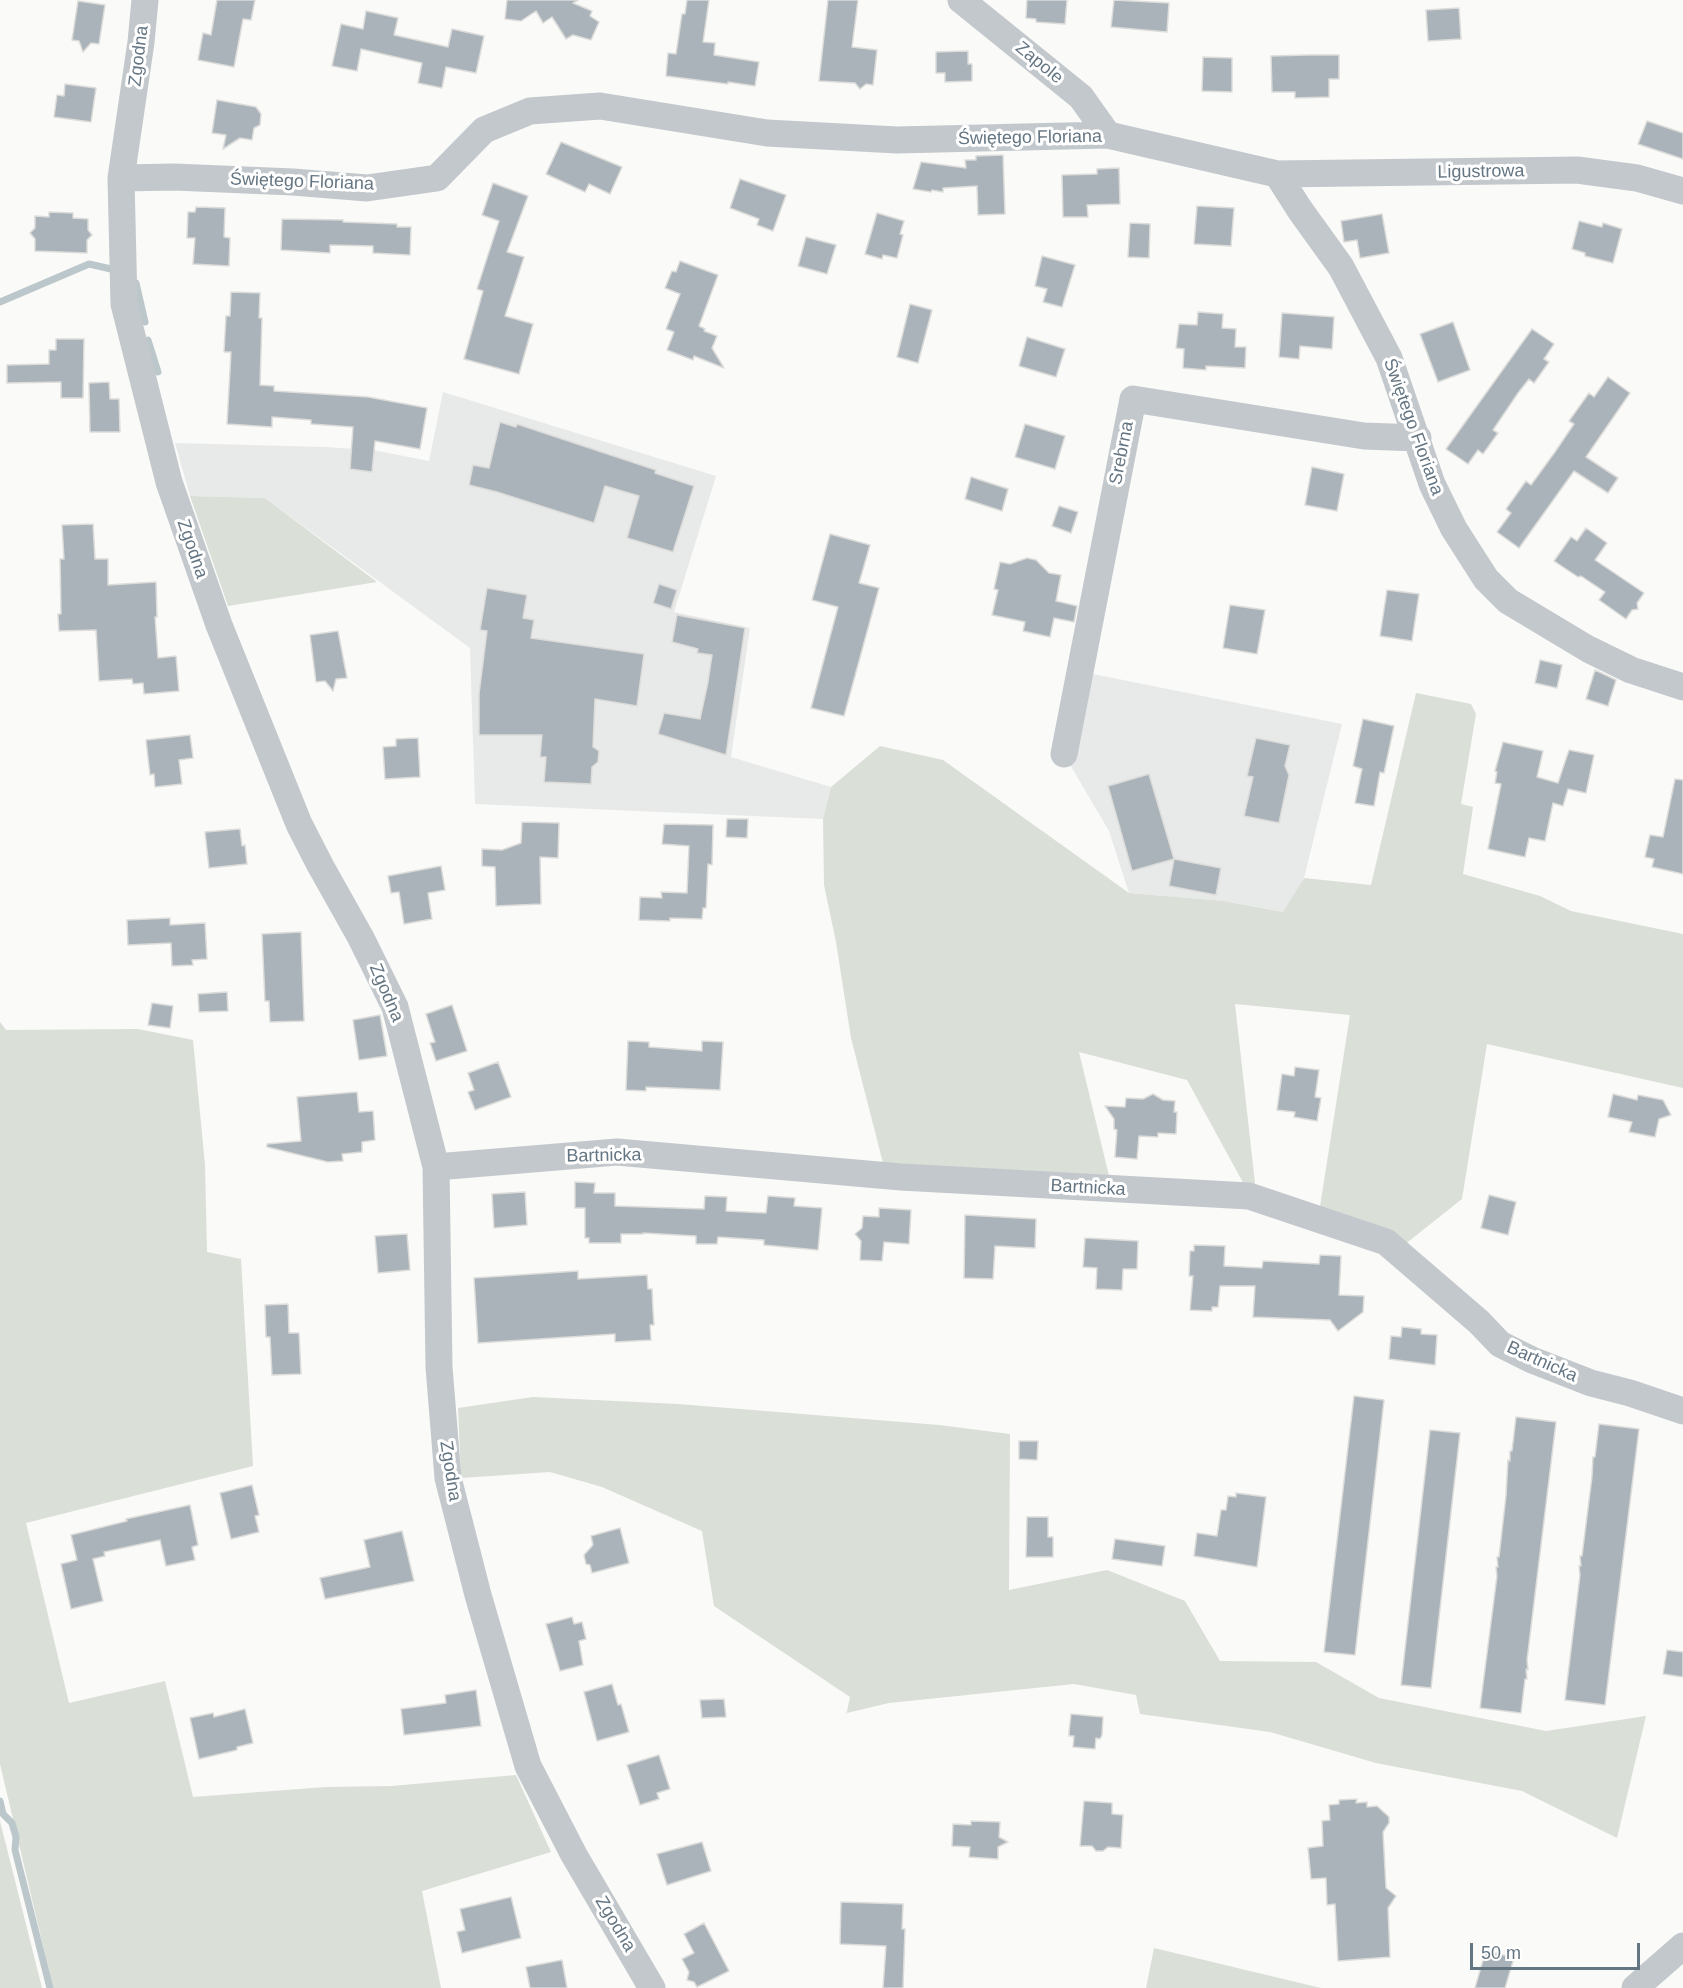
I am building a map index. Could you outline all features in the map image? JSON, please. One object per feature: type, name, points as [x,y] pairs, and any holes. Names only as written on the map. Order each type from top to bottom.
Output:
[{"type":"street","name":"Zgodna","points":[[145,0],[121,178],[124,304],[170,482],[219,625],[299,824],[361,938],[395,1007],[436,1167],[439,1367],[448,1478],[478,1595],[528,1766],[582,1869],[652,1988]]},
{"type":"street","name":"Zapole","points":[[960,0],[1081,97],[1108,135]]},
{"type":"street","name":"Świętego Floriana","points":[[121,178],[186,177],[367,188],[437,178],[484,130],[530,111],[600,106],[776,133],[897,140],[1108,135],[1277,174],[1341,267],[1389,358],[1432,484],[1454,529],[1486,579],[1508,601],[1588,650],[1631,670],[1683,687]]},
{"type":"street","name":"Ligustrowa","points":[[1277,174],[1577,170],[1637,178],[1683,191]]},
{"type":"street","name":"Srebrna","points":[[1064,754],[1133,399],[1364,436],[1418,438]]},
{"type":"street","name":"Bartnicka","points":[[436,1167],[617,1152],[901,1177],[1249,1196],[1386,1242],[1479,1322],[1500,1344],[1532,1360],[1591,1383],[1630,1393],[1683,1412]]},
{"type":"street","points":[[1635,1988],[1683,1947]]},
{"type":"shaded area","points":[[443,392],[716,476],[674,612],[750,628],[731,757],[831,787],[823,819],[475,804],[470,648],[265,498],[190,496],[175,443],[373,450],[429,461]]},
{"type":"shaded area","points":[[190,496],[265,498],[377,582],[228,606]]},
{"type":"shaded area","points":[[1088,673],[1342,724],[1304,878],[1284,912],[1224,901],[1129,893],[1109,831],[1069,763]]},
{"type":"shaded area","points":[[1416,693],[1471,704],[1476,714],[1461,804],[1473,807],[1463,874],[1540,896],[1571,911],[1683,934],[1683,1088],[1487,1044],[1462,1199],[1404,1245],[1319,1213],[1350,1015],[1235,1004],[1256,1192],[1246,1188],[1187,1080],[1079,1052],[1110,1180],[884,1167],[851,1038],[836,942],[824,885],[823,819],[831,787],[880,746],[943,760],[1129,893],[1224,901],[1283,912],[1304,878],[1371,885]]},
{"type":"shaded area","points":[[0,1022],[6,1030],[138,1029],[193,1040],[205,1165],[207,1252],[241,1259],[253,1466],[26,1523],[69,1703],[165,1681],[193,1797],[326,1787],[392,1786],[516,1775],[551,1852],[422,1891],[441,1988],[53,1988],[0,1764]]},
{"type":"shaded area","points":[[533,1397],[678,1404],[939,1425],[1010,1434],[1009,1590],[1107,1570],[1185,1601],[1220,1661],[1316,1662],[1379,1698],[1546,1731],[1646,1716],[1617,1838],[1522,1791],[1376,1763],[1270,1732],[1140,1714],[1136,1695],[1074,1684],[889,1703],[847,1713],[846,1716],[850,1697],[714,1606],[702,1531],[602,1487],[550,1472],[461,1478],[458,1408]]},
{"type":"shaded area","points":[[0,1821],[42,1988],[0,1988]]},
{"type":"shaded area","points":[[1154,1948],[1321,1988],[1146,1988]]},
{"type":"building","points":[[217,0],[255,0],[251,20],[243,19],[234,67],[198,60],[203,33],[211,35]]},
{"type":"building","points":[[507,0],[578,0],[573,3],[592,11],[590,16],[599,22],[591,40],[573,35],[566,39],[552,17],[543,23],[536,11],[521,21],[505,19]]},
{"type":"building","points":[[687,0],[709,0],[703,42],[715,43],[714,55],[759,62],[755,86],[666,76],[668,53],[676,54],[682,14],[685,14]]},
{"type":"building","points":[[828,0],[858,0],[852,47],[877,50],[873,85],[866,84],[860,89],[855,83],[819,81]]},
{"type":"building","points":[[1027,0],[1067,0],[1065,24],[1036,22],[1036,19],[1026,18]]},
{"type":"building","points":[[1114,0],[1169,3],[1167,32],[1111,27]]},
{"type":"building","points":[[78,1],[105,5],[99,44],[91,43],[83,52],[79,41],[72,40]]},
{"type":"building","points":[[1459,8],[1461,39],[1428,41],[1426,10]]},
{"type":"building","points":[[366,11],[398,18],[394,35],[448,47],[452,29],[484,36],[476,73],[446,67],[442,88],[418,83],[422,63],[361,49],[357,71],[332,66],[341,24],[363,29]]},
{"type":"building","points":[[968,51],[968,64],[972,64],[972,81],[945,82],[945,73],[936,73],[936,52]]},
{"type":"building","points":[[1339,55],[1339,79],[1329,79],[1329,97],[1295,98],[1295,92],[1272,92],[1271,56]]},
{"type":"building","points":[[1203,57],[1232,58],[1232,92],[1202,91]]},
{"type":"building","points":[[65,84],[96,88],[91,122],[54,117],[57,95],[64,96]]},
{"type":"building","points":[[217,100],[256,107],[261,114],[260,125],[254,128],[252,140],[240,138],[223,149],[226,135],[212,133]]},
{"type":"building","points":[[1647,121],[1683,133],[1683,159],[1638,144]]},
{"type":"building","points":[[561,142],[622,167],[610,194],[589,184],[585,192],[546,174]]},
{"type":"building","points":[[1003,155],[1005,214],[978,215],[977,186],[943,188],[943,192],[913,189],[921,162],[966,168],[965,160],[976,160],[976,156]]},
{"type":"building","points":[[1119,168],[1120,204],[1087,205],[1088,217],[1063,217],[1062,175],[1097,174],[1097,169]]},
{"type":"building","points":[[740,179],[786,195],[773,231],[757,225],[759,219],[730,208]]},
{"type":"building","points":[[493,183],[528,196],[507,252],[524,257],[505,316],[533,324],[519,374],[464,359],[483,291],[477,289],[499,221],[482,215]]},
{"type":"building","points":[[1197,206],[1234,208],[1231,246],[1194,244]]},
{"type":"building","points":[[196,207],[225,208],[224,237],[230,238],[229,266],[193,264],[195,238],[187,238],[188,212],[195,212]]},
{"type":"building","points":[[49,212],[73,213],[73,218],[88,219],[88,230],[92,235],[87,240],[87,253],[35,251],[35,239],[30,233],[35,228],[35,216],[49,217]]},
{"type":"building","points":[[877,213],[904,221],[897,258],[883,255],[882,259],[865,254]]},
{"type":"building","points":[[1382,214],[1389,253],[1360,258],[1357,240],[1344,242],[1341,221]]},
{"type":"building","points":[[282,219],[343,220],[343,222],[397,224],[397,227],[411,227],[410,255],[373,253],[373,246],[330,245],[330,253],[281,250]]},
{"type":"building","points":[[1579,221],[1602,227],[1603,223],[1622,229],[1613,263],[1585,256],[1585,253],[1572,249]]},
{"type":"building","points":[[1130,223],[1150,224],[1149,258],[1128,257]]},
{"type":"building","points":[[806,237],[836,245],[827,274],[798,266]]},
{"type":"building","points":[[1042,256],[1075,265],[1062,307],[1043,302],[1047,289],[1035,286]]},
{"type":"building","points":[[680,261],[718,275],[699,326],[705,329],[704,331],[717,336],[712,348],[724,368],[694,356],[693,360],[667,350],[674,332],[666,329],[680,294],[665,288],[672,271],[676,272]]},
{"type":"building","points":[[231,292],[260,293],[259,318],[262,318],[260,385],[274,386],[274,391],[368,397],[427,408],[420,449],[375,441],[372,472],[350,469],[353,427],[311,424],[311,420],[272,417],[272,427],[227,424],[231,352],[224,352],[226,316],[230,316]]},
{"type":"building","points":[[910,304],[932,310],[918,363],[897,357]]},
{"type":"building","points":[[1198,312],[1223,314],[1222,328],[1236,329],[1235,347],[1246,347],[1245,368],[1206,366],[1206,370],[1183,368],[1184,349],[1176,348],[1179,324],[1197,325]]},
{"type":"building","points":[[1282,313],[1334,317],[1332,349],[1300,346],[1299,359],[1279,357]]},
{"type":"building","points":[[1453,322],[1470,370],[1438,382],[1420,334]]},
{"type":"building","points":[[1532,329],[1554,344],[1544,359],[1549,362],[1534,383],[1529,379],[1518,393],[1493,430],[1498,433],[1483,454],[1478,450],[1468,464],[1446,449]]},
{"type":"building","points":[[1027,337],[1065,349],[1056,377],[1019,366]]},
{"type":"building","points":[[56,339],[84,339],[83,398],[61,398],[61,382],[7,383],[7,365],[49,364],[49,350],[56,350]]},
{"type":"building","points":[[1608,377],[1630,393],[1586,457],[1618,478],[1608,493],[1574,471],[1519,548],[1497,532],[1511,513],[1506,509],[1526,481],[1531,485],[1555,452],[1574,424],[1569,421],[1589,393],[1594,397]]},
{"type":"building","points":[[109,382],[110,399],[119,399],[120,432],[90,432],[89,383]]},
{"type":"building","points":[[500,422],[516,427],[517,424],[656,470],[655,473],[694,486],[673,552],[627,538],[639,496],[605,486],[594,523],[469,485],[473,465],[489,468]]},
{"type":"building","points":[[1025,424],[1065,436],[1055,469],[1015,457]]},
{"type":"building","points":[[1312,467],[1344,474],[1337,511],[1305,505]]},
{"type":"building","points":[[971,477],[1008,489],[1002,511],[965,499]]},
{"type":"building","points":[[1059,506],[1078,512],[1071,533],[1052,526]]},
{"type":"building","points":[[93,524],[95,559],[108,559],[108,585],[156,582],[157,617],[155,617],[158,658],[176,656],[179,691],[144,694],[143,683],[133,684],[132,679],[99,681],[96,630],[59,631],[60,559],[64,559],[62,525]]},
{"type":"building","points":[[1586,528],[1607,543],[1595,560],[1644,593],[1637,603],[1638,609],[1632,610],[1626,619],[1599,600],[1605,592],[1554,561],[1571,537],[1577,541]]},
{"type":"building","points":[[830,534],[870,545],[859,583],[879,588],[844,716],[811,708],[838,607],[812,600]]},
{"type":"building","points":[[1027,558],[1036,560],[1049,573],[1061,575],[1056,601],[1077,606],[1074,622],[1054,618],[1050,637],[1023,631],[1025,622],[992,615],[998,590],[994,589],[1000,562],[1010,564]]},
{"type":"building","points":[[659,584],[677,590],[671,609],[653,603]]},
{"type":"building","points":[[487,588],[527,595],[523,618],[534,620],[531,638],[644,654],[637,706],[595,699],[593,747],[599,751],[598,762],[592,767],[591,784],[544,782],[546,757],[540,757],[542,735],[479,735],[479,694],[487,631],[480,630]]},
{"type":"building","points":[[1387,590],[1419,594],[1412,641],[1380,636]]},
{"type":"building","points":[[1230,605],[1265,610],[1257,654],[1223,648]]},
{"type":"building","points":[[677,615],[745,628],[726,755],[658,734],[664,713],[700,719],[708,682],[712,655],[697,653],[698,649],[672,642]]},
{"type":"building","points":[[338,631],[347,678],[336,679],[333,691],[325,681],[316,682],[310,635]]},
{"type":"building","points":[[1540,660],[1562,665],[1557,688],[1535,683]]},
{"type":"building","points":[[1595,670],[1616,680],[1608,706],[1586,699]]},
{"type":"building","points":[[1363,719],[1394,726],[1384,773],[1380,772],[1374,806],[1355,803],[1362,769],[1353,766]]},
{"type":"building","points":[[190,735],[193,758],[179,760],[182,784],[155,787],[154,774],[150,775],[146,740]]},
{"type":"building","points":[[418,738],[420,777],[385,779],[383,747],[396,746],[396,739]]},
{"type":"building","points":[[1256,738],[1290,745],[1285,766],[1289,775],[1279,823],[1244,816],[1253,777],[1247,776]]},
{"type":"building","points":[[1503,742],[1543,751],[1537,777],[1558,783],[1569,750],[1594,755],[1586,793],[1568,789],[1563,806],[1553,803],[1545,841],[1529,838],[1525,857],[1488,849],[1501,784],[1495,783],[1497,772],[1495,771]]},
{"type":"building","points":[[1149,774],[1174,859],[1132,871],[1108,786]]},
{"type":"building","points":[[1675,779],[1683,780],[1683,874],[1652,867],[1654,859],[1645,857],[1650,835],[1663,837]]},
{"type":"building","points":[[727,819],[748,819],[747,838],[726,837]]},
{"type":"building","points":[[522,822],[559,823],[558,858],[540,857],[541,904],[496,906],[495,867],[482,866],[482,849],[502,850],[521,843]]},
{"type":"building","points":[[664,824],[713,825],[712,865],[708,864],[706,908],[703,908],[702,919],[639,920],[640,897],[662,898],[661,892],[687,893],[689,846],[662,844]]},
{"type":"building","points":[[240,829],[247,864],[209,868],[205,832]]},
{"type":"building","points":[[1174,859],[1221,868],[1216,895],[1169,886]]},
{"type":"building","points":[[441,866],[445,890],[428,893],[432,919],[404,924],[399,892],[391,893],[388,876]]},
{"type":"building","points":[[170,918],[170,925],[205,923],[207,959],[192,960],[193,965],[172,966],[171,943],[128,945],[127,920]]},
{"type":"building","points":[[301,932],[304,1021],[270,1022],[269,1001],[265,1001],[262,934]]},
{"type":"building","points":[[227,992],[228,1011],[199,1012],[198,994]]},
{"type":"building","points":[[152,1003],[173,1006],[170,1028],[148,1025]]},
{"type":"building","points":[[452,1005],[467,1051],[436,1061],[430,1043],[435,1042],[426,1014]]},
{"type":"building","points":[[380,1015],[387,1056],[359,1060],[353,1020]]},
{"type":"building","points":[[628,1041],[649,1042],[649,1047],[702,1051],[702,1041],[723,1042],[720,1090],[646,1087],[646,1091],[626,1090]]},
{"type":"building","points":[[498,1062],[511,1097],[475,1110],[468,1092],[474,1090],[468,1073]]},
{"type":"building","points":[[1295,1067],[1319,1070],[1315,1097],[1321,1098],[1317,1121],[1294,1117],[1295,1112],[1277,1110],[1282,1074],[1294,1076]]},
{"type":"building","points":[[357,1092],[359,1112],[373,1111],[375,1140],[362,1142],[362,1152],[342,1154],[343,1161],[328,1162],[267,1147],[267,1144],[301,1141],[297,1097]]},
{"type":"building","points":[[1153,1094],[1163,1100],[1175,1101],[1176,1134],[1158,1133],[1158,1137],[1139,1136],[1137,1159],[1115,1157],[1117,1130],[1114,1129],[1114,1119],[1105,1106],[1125,1107],[1126,1098],[1143,1099]]},
{"type":"building","points":[[1613,1094],[1637,1100],[1638,1095],[1663,1100],[1671,1115],[1659,1119],[1655,1137],[1629,1132],[1632,1122],[1608,1117]]},
{"type":"building","points":[[575,1182],[595,1183],[594,1193],[615,1193],[615,1206],[704,1209],[705,1196],[727,1197],[726,1211],[766,1213],[768,1196],[795,1198],[794,1206],[822,1208],[818,1250],[764,1245],[764,1240],[718,1237],[717,1244],[696,1244],[696,1236],[643,1233],[621,1234],[621,1243],[589,1243],[589,1238],[585,1238],[585,1208],[575,1208]]},
{"type":"building","points":[[525,1192],[527,1225],[494,1228],[492,1194]]},
{"type":"building","points":[[1489,1195],[1516,1202],[1508,1235],[1481,1228]]},
{"type":"building","points":[[879,1208],[911,1210],[909,1244],[884,1242],[882,1261],[860,1260],[861,1241],[855,1234],[862,1228],[863,1216],[879,1217]]},
{"type":"building","points":[[965,1215],[1036,1219],[1035,1248],[995,1246],[993,1279],[964,1278]]},
{"type":"building","points":[[407,1234],[410,1270],[378,1273],[375,1236]]},
{"type":"building","points":[[1085,1238],[1138,1241],[1137,1269],[1123,1269],[1122,1290],[1096,1289],[1097,1268],[1083,1267]]},
{"type":"building","points":[[1194,1245],[1225,1246],[1224,1266],[1262,1268],[1263,1261],[1319,1264],[1320,1255],[1341,1256],[1339,1295],[1364,1296],[1363,1312],[1338,1331],[1330,1320],[1253,1317],[1255,1286],[1220,1286],[1218,1307],[1212,1307],[1212,1311],[1190,1310],[1193,1276],[1189,1276],[1190,1251],[1194,1251]]},
{"type":"building","points":[[578,1271],[578,1279],[647,1275],[648,1289],[652,1289],[654,1325],[650,1325],[651,1340],[615,1342],[615,1334],[478,1343],[474,1278]]},
{"type":"building","points":[[288,1304],[289,1333],[299,1333],[301,1374],[272,1375],[270,1337],[266,1337],[265,1305]]},
{"type":"building","points":[[1402,1327],[1421,1329],[1421,1334],[1437,1335],[1435,1365],[1389,1359],[1391,1336],[1401,1337]]},
{"type":"building","points":[[1354,1396],[1384,1400],[1355,1655],[1324,1652]]},
{"type":"building","points":[[1516,1417],[1556,1422],[1527,1660],[1527,1679],[1525,1679],[1521,1713],[1480,1708],[1497,1576],[1496,1567],[1498,1567],[1497,1557],[1499,1557],[1506,1496],[1508,1460],[1510,1461],[1510,1451],[1512,1451]]},
{"type":"building","points":[[1599,1424],[1639,1429],[1605,1705],[1565,1700],[1580,1575],[1579,1566],[1581,1566],[1580,1556],[1582,1556]]},
{"type":"building","points":[[1430,1430],[1460,1433],[1431,1688],[1401,1685]]},
{"type":"building","points":[[1019,1441],[1038,1441],[1037,1460],[1019,1459]]},
{"type":"building","points":[[252,1485],[259,1515],[255,1516],[259,1532],[231,1539],[220,1493]]},
{"type":"building","points":[[1236,1493],[1266,1497],[1257,1567],[1194,1556],[1197,1533],[1217,1536],[1221,1510],[1226,1510],[1228,1496],[1236,1497]]},
{"type":"building","points":[[190,1505],[198,1545],[192,1547],[195,1560],[166,1566],[160,1540],[104,1552],[105,1556],[93,1559],[103,1601],[71,1609],[61,1564],[77,1560],[71,1535],[127,1521],[126,1519]]},
{"type":"building","points":[[1027,1517],[1048,1517],[1048,1537],[1053,1537],[1053,1557],[1026,1557]]},
{"type":"building","points":[[620,1528],[629,1563],[592,1573],[590,1565],[586,1564],[584,1555],[593,1545],[591,1536]]},
{"type":"building","points":[[402,1531],[414,1581],[325,1599],[320,1578],[370,1567],[364,1540]]},
{"type":"building","points":[[1115,1539],[1165,1546],[1162,1566],[1112,1559]]},
{"type":"building","points":[[572,1617],[574,1624],[582,1622],[586,1639],[579,1641],[583,1665],[560,1671],[546,1624]]},
{"type":"building","points":[[1667,1650],[1683,1652],[1683,1677],[1663,1674]]},
{"type":"building","points":[[612,1684],[618,1705],[621,1704],[629,1732],[597,1741],[584,1692]]},
{"type":"building","points":[[476,1690],[481,1726],[404,1735],[401,1709],[446,1703],[445,1695]]},
{"type":"building","points":[[724,1699],[726,1717],[702,1718],[700,1700]]},
{"type":"building","points":[[245,1709],[253,1743],[237,1747],[237,1750],[199,1759],[190,1718],[213,1713],[214,1717]]},
{"type":"building","points":[[1071,1714],[1103,1717],[1102,1735],[1100,1739],[1096,1738],[1095,1749],[1073,1747],[1074,1736],[1069,1736]]},
{"type":"building","points":[[659,1755],[670,1789],[657,1793],[659,1799],[640,1805],[627,1765]]},
{"type":"building","points":[[1357,1799],[1356,1803],[1367,1802],[1367,1807],[1377,1806],[1389,1817],[1389,1823],[1383,1832],[1386,1888],[1396,1896],[1388,1908],[1390,1957],[1338,1961],[1335,1904],[1327,1905],[1326,1878],[1311,1879],[1308,1848],[1323,1846],[1322,1821],[1330,1820],[1329,1805],[1339,1804],[1339,1800]]},
{"type":"building","points":[[1084,1801],[1112,1803],[1112,1814],[1123,1815],[1121,1848],[1108,1847],[1103,1851],[1096,1851],[1092,1846],[1080,1846]]},
{"type":"building","points":[[971,1821],[1000,1822],[999,1837],[1008,1842],[998,1847],[998,1859],[969,1857],[970,1847],[952,1846],[953,1824],[971,1825]]},
{"type":"building","points":[[702,1842],[711,1871],[667,1885],[657,1854]]},
{"type":"building","points":[[511,1897],[521,1938],[462,1953],[457,1932],[465,1930],[460,1909]]},
{"type":"building","points":[[841,1902],[903,1904],[902,1929],[905,1929],[903,1988],[883,1988],[886,1946],[840,1944]]},
{"type":"building","points":[[704,1923],[729,1971],[697,1987],[694,1982],[687,1980],[689,1972],[682,1959],[694,1953],[684,1934]]},
{"type":"building","points":[[1486,1950],[1514,1958],[1505,1988],[1475,1988]]},
{"type":"building","points":[[562,1960],[567,1988],[530,1988],[526,1967]]},
{"type":"waterway","points":[[0,302],[89,264],[111,269]]},
{"type":"waterway","points":[[136,283],[145,322]]},
{"type":"waterway","points":[[148,340],[158,372]]},
{"type":"waterway","points":[[0,1801],[3,1814],[12,1823],[16,1837],[15,1850],[50,1988]]}]
